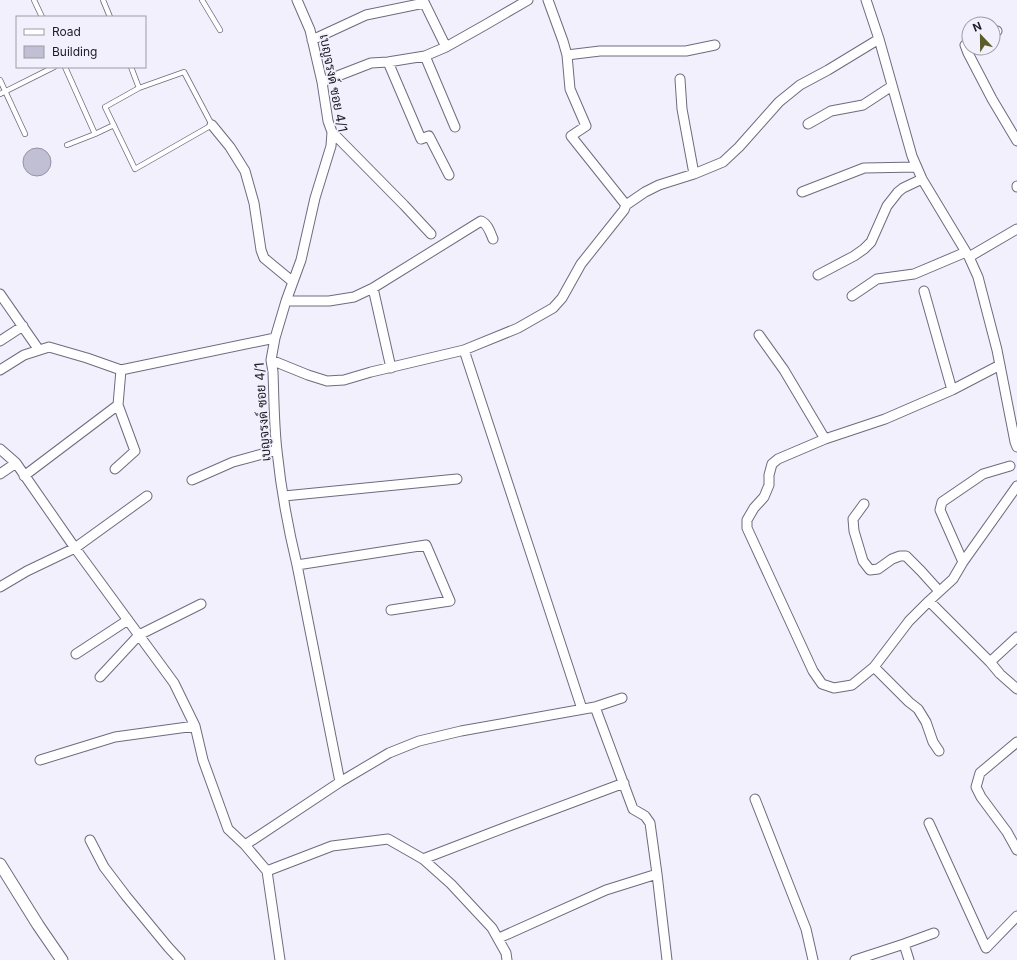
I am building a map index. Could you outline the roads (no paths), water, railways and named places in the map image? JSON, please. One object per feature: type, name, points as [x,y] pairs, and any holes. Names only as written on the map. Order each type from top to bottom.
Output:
[{"type":"street","name":"เบญจรงด์ ซอย 4/1","points":[[297,0],[310,30],[322,82],[328,121],[332,132],[331,146],[315,198],[301,260],[286,301],[275,338],[271,360],[277,450],[291,541],[340,782]]},
{"type":"street","points":[[322,82],[371,63],[425,56],[446,47],[485,26],[528,0]]},
{"type":"street","points":[[548,0],[567,55],[570,89],[586,126],[572,136],[626,205]]},
{"type":"street","points":[[866,0],[912,156],[922,179],[967,254],[978,277],[997,350],[1017,447]]},
{"type":"street","points":[[312,40],[366,15],[424,2],[446,47]]},
{"type":"street","points":[[271,360],[327,381],[344,380],[464,350],[518,328],[553,308],[562,298],[581,264],[624,210],[626,205],[645,192],[660,185],[694,174],[723,162],[779,102],[800,86],[879,40]]},
{"type":"street","points":[[567,55],[600,51],[686,51],[715,45]]},
{"type":"street","points":[[425,56],[455,127]]},
{"type":"street","points":[[970,56],[992,99],[1017,141]]},
{"type":"street","points":[[388,62],[421,139],[429,136],[449,175]]},
{"type":"street","points":[[680,79],[682,109],[694,174]]},
{"type":"street","points":[[808,124],[831,111],[863,105],[892,86]]},
{"type":"street","points":[[212,125],[230,147],[245,171],[254,203],[261,250],[264,258],[293,282]]},
{"type":"street","points":[[332,132],[431,234]]},
{"type":"street","points":[[802,192],[864,168],[917,167]]},
{"type":"street","points":[[818,275],[854,256],[872,242],[887,206],[898,192],[902,188],[922,179]]},
{"type":"street","points":[[286,301],[329,301],[354,297],[373,288],[481,221],[487,225],[493,239]]},
{"type":"street","points":[[852,296],[877,279],[914,274],[967,254],[1017,229]]},
{"type":"street","points":[[373,288],[391,368]]},
{"type":"street","points":[[924,292],[952,390]]},
{"type":"street","points":[[0,294],[39,350]]},
{"type":"street","points":[[0,341],[23,326]]},
{"type":"street","points":[[759,335],[784,370],[825,439]]},
{"type":"street","points":[[0,370],[24,355],[49,347],[87,358],[120,370],[275,338]]},
{"type":"street","points":[[464,350],[582,709]]},
{"type":"street","points":[[1000,365],[952,390],[885,420],[825,439],[778,459],[772,464],[769,475],[769,484],[764,497],[754,508],[747,520],[748,528],[813,671],[822,684],[834,688],[852,685],[874,667],[909,621],[952,579],[1017,486]]},
{"type":"street","points":[[115,469],[135,451],[118,405],[120,370]]},
{"type":"street","points":[[24,476],[118,405]]},
{"type":"street","points":[[0,449],[16,463],[75,548],[174,683],[195,726],[203,760],[228,829],[245,845],[267,871],[280,960]]},
{"type":"street","points":[[192,480],[233,462],[277,450]]},
{"type":"street","points":[[0,474],[16,463]]},
{"type":"street","points":[[963,562],[940,510],[942,502],[983,474],[1010,466]]},
{"type":"street","points":[[284,496],[457,479]]},
{"type":"street","points":[[0,587],[27,571],[75,548],[147,496]]},
{"type":"street","points":[[864,504],[853,519],[854,531],[864,562],[870,570],[878,569],[892,559],[900,556],[906,556],[939,591]]},
{"type":"street","points":[[297,565],[426,545],[450,601],[391,610]]},
{"type":"street","points":[[929,601],[1000,674],[1017,689]]},
{"type":"street","points":[[100,677],[139,635],[201,604]]},
{"type":"street","points":[[76,654],[128,620]]},
{"type":"street","points":[[990,662],[1017,637]]},
{"type":"street","points":[[874,667],[918,709],[926,722],[933,742],[939,751]]},
{"type":"street","points":[[245,845],[340,782],[389,752],[419,740],[595,707],[622,698]]},
{"type":"street","points":[[595,707],[633,809],[645,816],[650,823],[667,960]]},
{"type":"street","points":[[40,760],[115,737],[195,726]]},
{"type":"street","points":[[1017,742],[980,772],[976,787],[981,797],[1007,832],[1017,850]]},
{"type":"street","points":[[423,858],[624,783]]},
{"type":"street","points":[[756,799],[806,929],[813,960]]},
{"type":"street","points":[[929,823],[986,948],[1017,916]]},
{"type":"street","points":[[1007,832],[1017,831]]},
{"type":"street","points":[[267,871],[332,846],[388,839],[423,858],[451,884],[492,928],[499,938],[506,953],[507,960]]},
{"type":"street","points":[[90,840],[104,867],[163,942],[180,960]]},
{"type":"street","points":[[0,864],[62,960]]},
{"type":"street","points":[[499,938],[606,890],[657,874]]},
{"type":"street","points":[[855,960],[934,933]]},
{"type":"street","points":[[904,944],[910,960]]},
{"type":"lane","points":[[34,0],[42,16]]},
{"type":"lane","points":[[103,0],[110,16]]},
{"type":"lane","points":[[202,0],[220,30]]},
{"type":"lane","points":[[0,94],[52,68]]},
{"type":"lane","points":[[65,68],[95,134]]},
{"type":"lane","points":[[131,68],[139,88]]},
{"type":"lane","points":[[184,72],[212,125],[135,169],[114,125],[105,108],[139,88],[184,72]]},
{"type":"lane","points":[[0,80],[25,134]]},
{"type":"lane","points":[[67,145],[114,125]]}]
